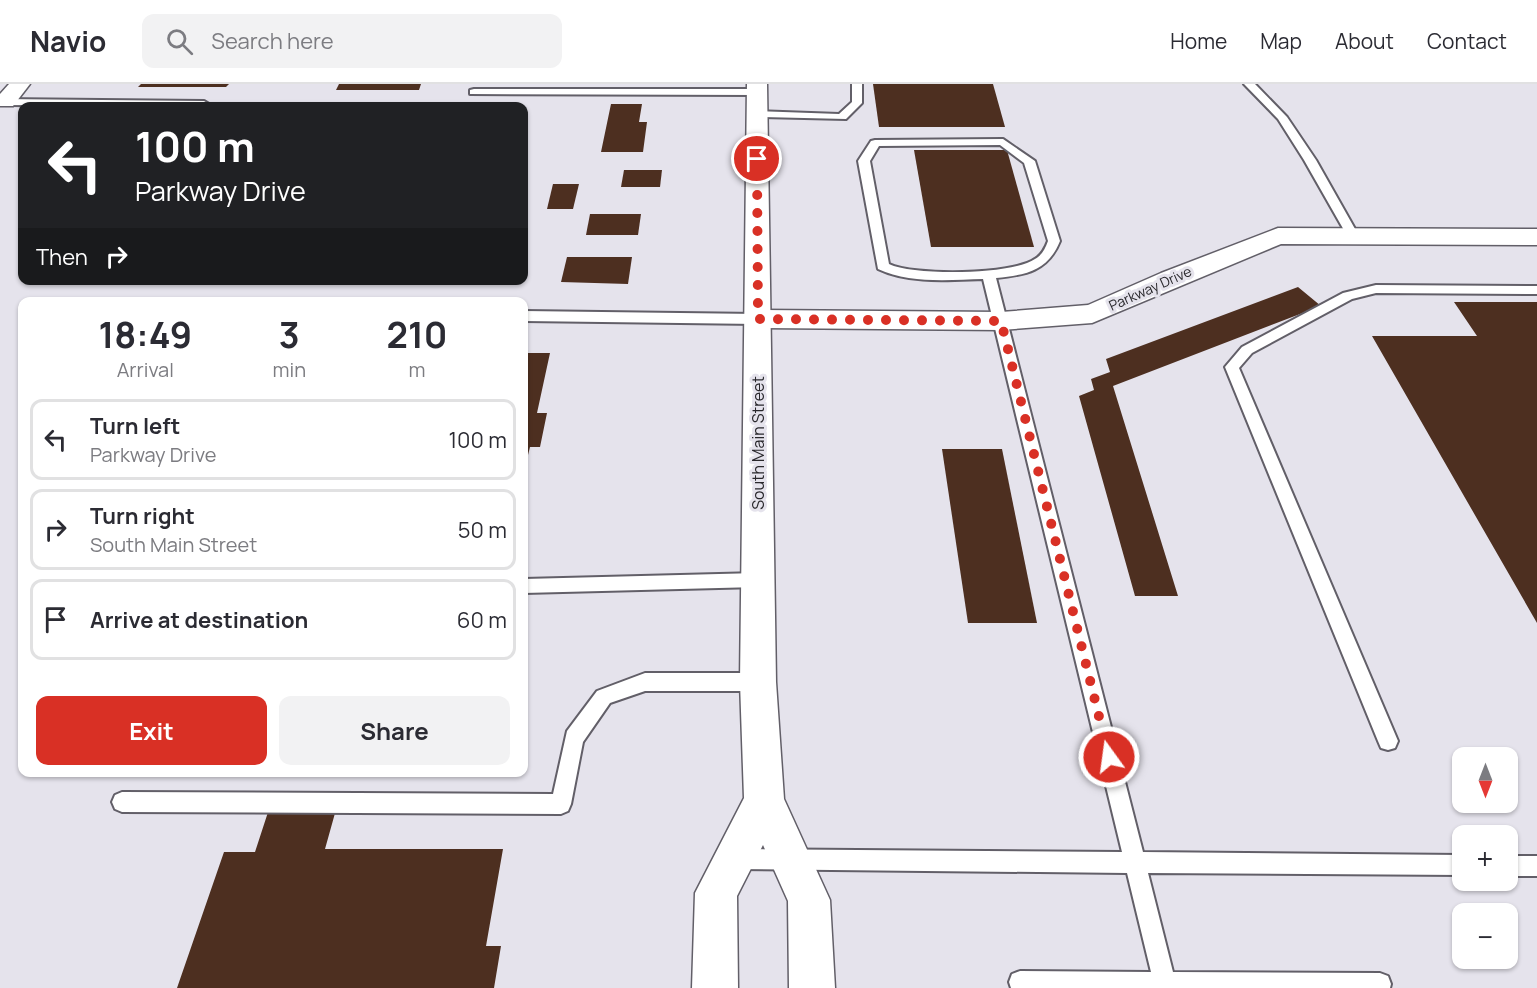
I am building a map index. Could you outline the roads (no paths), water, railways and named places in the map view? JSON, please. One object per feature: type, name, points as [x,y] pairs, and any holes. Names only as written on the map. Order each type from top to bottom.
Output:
[{"type":"main road","points":[[2,102],[20,84]]},
{"type":"main road","name":"South Main Street","points":[[757,97],[758,682],[764,801],[810,900],[812,988]]},
{"type":"main road","name":"Parkway Drive","points":[[758,319],[1001,321],[1092,314],[1170,279],[1278,236],[1537,237]]},
{"type":"main road","points":[[715,988],[716,893],[764,801]]},
{"type":"lane","points":[[475,88],[757,97],[842,117],[857,103],[857,84]]},
{"type":"lane","points":[[1249,84],[1282,117],[1310,160],[1353,236]]},
{"type":"lane","points":[[2,102],[18,102]]},
{"type":"lane","points":[[1003,142],[1029,161],[1054,241],[1052,251],[1042,260],[1028,267],[1008,273],[989,275],[907,274],[893,272],[883,266],[864,161],[875,143],[1003,142]]},
{"type":"lane","points":[[989,275],[1165,982]]},
{"type":"lane","points":[[1388,741],[1232,367],[1247,350],[1348,296],[1376,289],[1537,290]]},
{"type":"lane","points":[[528,316],[758,319]]},
{"type":"lane","points":[[528,586],[758,580]]},
{"type":"lane","points":[[122,802],[561,804],[574,738],[604,697],[645,682],[758,682]]},
{"type":"lane","points":[[734,859],[1452,865]]},
{"type":"lane","points":[[1518,866],[1537,866]]},
{"type":"lane","points":[[1020,982],[1380,984]]}]
